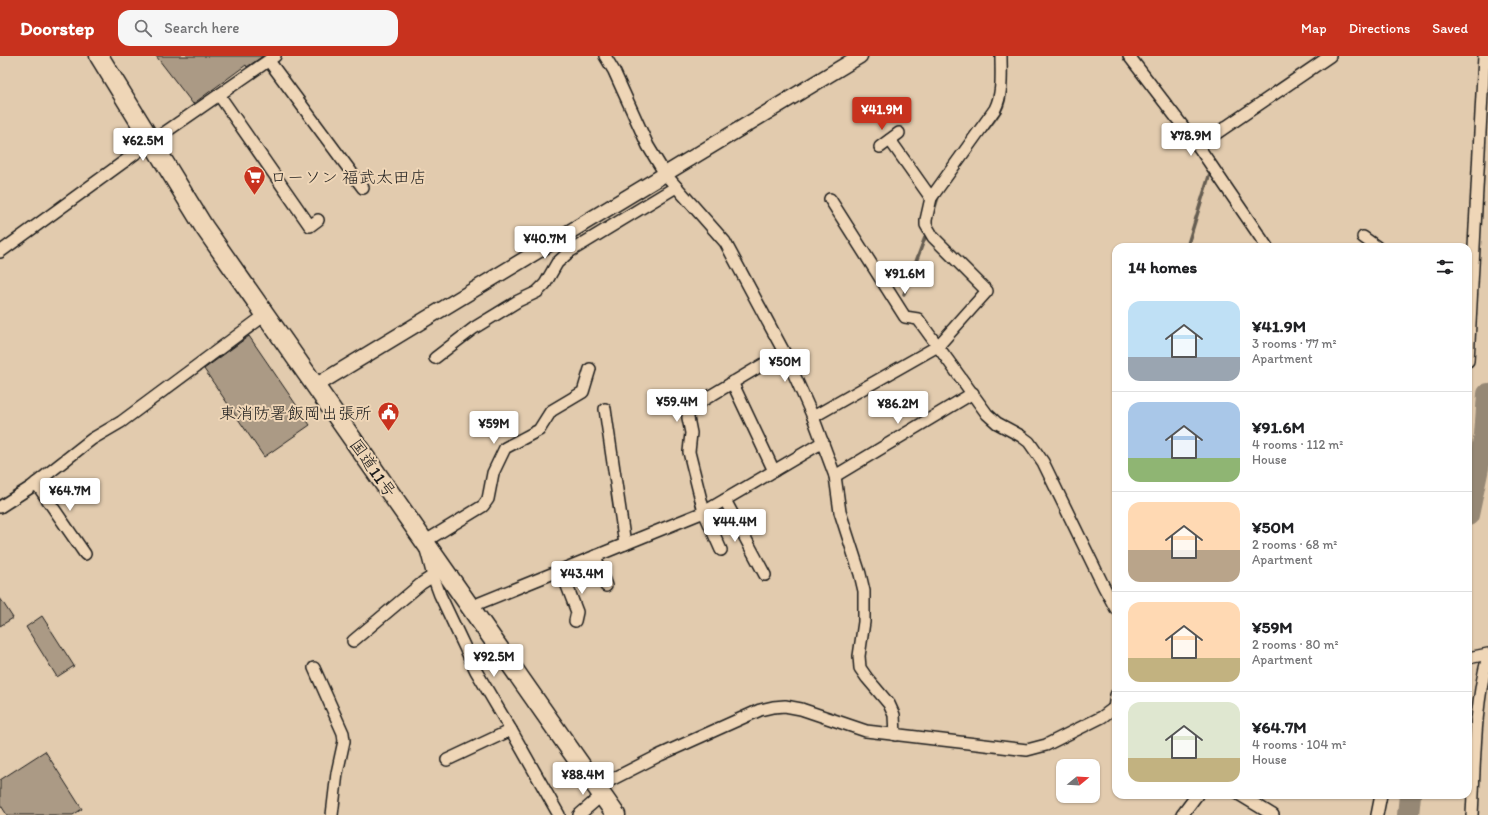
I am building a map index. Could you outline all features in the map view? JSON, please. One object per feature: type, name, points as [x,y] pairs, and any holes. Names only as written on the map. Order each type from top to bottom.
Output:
[{"type":"highway","name":"国道11号","points":[[99,56],[204,227],[616,815]]},
{"type":"street","points":[[605,56],[614,71],[648,146],[665,174],[725,242],[784,352],[813,417],[835,476],[840,512],[864,591],[864,622],[859,656],[860,668],[889,704],[894,715],[895,735]]},
{"type":"street","points":[[315,386],[860,56]]},
{"type":"street","points":[[813,417],[938,346],[987,292],[933,237],[926,225],[926,220],[931,198],[996,109],[1000,92],[1001,56]]},
{"type":"street","points":[[1129,56],[1198,146],[1264,243]]},
{"type":"street","points":[[1198,146],[1330,56]]},
{"type":"street","points":[[1472,243],[1484,56]]},
{"type":"street","points":[[0,252],[151,142],[272,59],[363,188]]},
{"type":"street","points":[[219,95],[310,226],[318,220]]},
{"type":"street","points":[[880,147],[894,137],[931,198]]},
{"type":"street","points":[[435,358],[474,328],[518,301],[536,292],[545,284],[557,263],[569,252],[676,187]]},
{"type":"street","points":[[830,200],[905,317],[918,319],[987,414],[997,423],[1029,442],[1037,452],[1112,602]]},
{"type":"street","points":[[1363,236],[1372,243]]},
{"type":"street","points":[[0,507],[36,483],[92,439],[121,422],[265,315]]},
{"type":"street","points":[[721,550],[704,512],[689,452],[691,433],[688,410],[732,382],[784,352]]},
{"type":"street","points":[[559,815],[476,671],[440,595],[433,576],[424,542],[483,506],[488,499],[493,473],[506,448],[538,430],[551,411],[582,392],[590,369]]},
{"type":"street","points":[[732,382],[774,471]]},
{"type":"street","points":[[835,476],[973,393]]},
{"type":"street","points":[[605,409],[625,544]]},
{"type":"street","points":[[470,607],[704,512],[823,442]]},
{"type":"street","points":[[36,483],[85,554]]},
{"type":"street","points":[[725,500],[765,575]]},
{"type":"street","points":[[595,556],[606,586]]},
{"type":"street","points":[[561,570],[577,612],[575,621]]},
{"type":"street","points":[[353,641],[422,583],[433,576]]},
{"type":"street","points":[[1472,657],[1487,655],[1477,722],[1472,815]]},
{"type":"street","points":[[314,668],[343,733],[344,741],[337,773],[332,815]]},
{"type":"street","points":[[580,815],[600,791],[660,755],[760,710],[773,707],[785,706],[801,709],[866,731],[1027,750],[1046,744],[1102,717],[1112,709]]},
{"type":"street","points":[[447,760],[511,730]]},
{"type":"street","points":[[1182,815],[1194,799]]},
{"type":"street","points":[[1247,799],[1273,815]]},
{"type":"street","points":[[1377,815],[1380,799]]},
{"type":"building","points":[[156,56],[263,56],[247,67],[246,65],[193,104]]},
{"type":"building","points":[[249,336],[310,425],[264,457],[204,369]]},
{"type":"building","points":[[0,598],[13,618],[0,626]]},
{"type":"building","points":[[42,616],[74,666],[57,677],[26,627]]},
{"type":"building","points":[[45,751],[82,809],[73,815],[7,815],[0,804],[0,780]]},
{"type":"waterway","points":[[986,131],[1001,109],[1005,99],[1005,93]]},
{"type":"waterway","points":[[1188,243],[1210,173],[1209,170]]},
{"type":"waterway","points":[[934,210],[939,194]]},
{"type":"waterway","points":[[904,294],[927,232]]},
{"type":"waterway","points":[[1472,496],[1485,435],[1488,394]]},
{"type":"waterway","points":[[1408,815],[1410,799]]},
{"type":"place","name":"ローソン 福武太田店","points":[[255,196]]},
{"type":"place","name":"東消防署飯岡出張所","points":[[388,432]]}]
